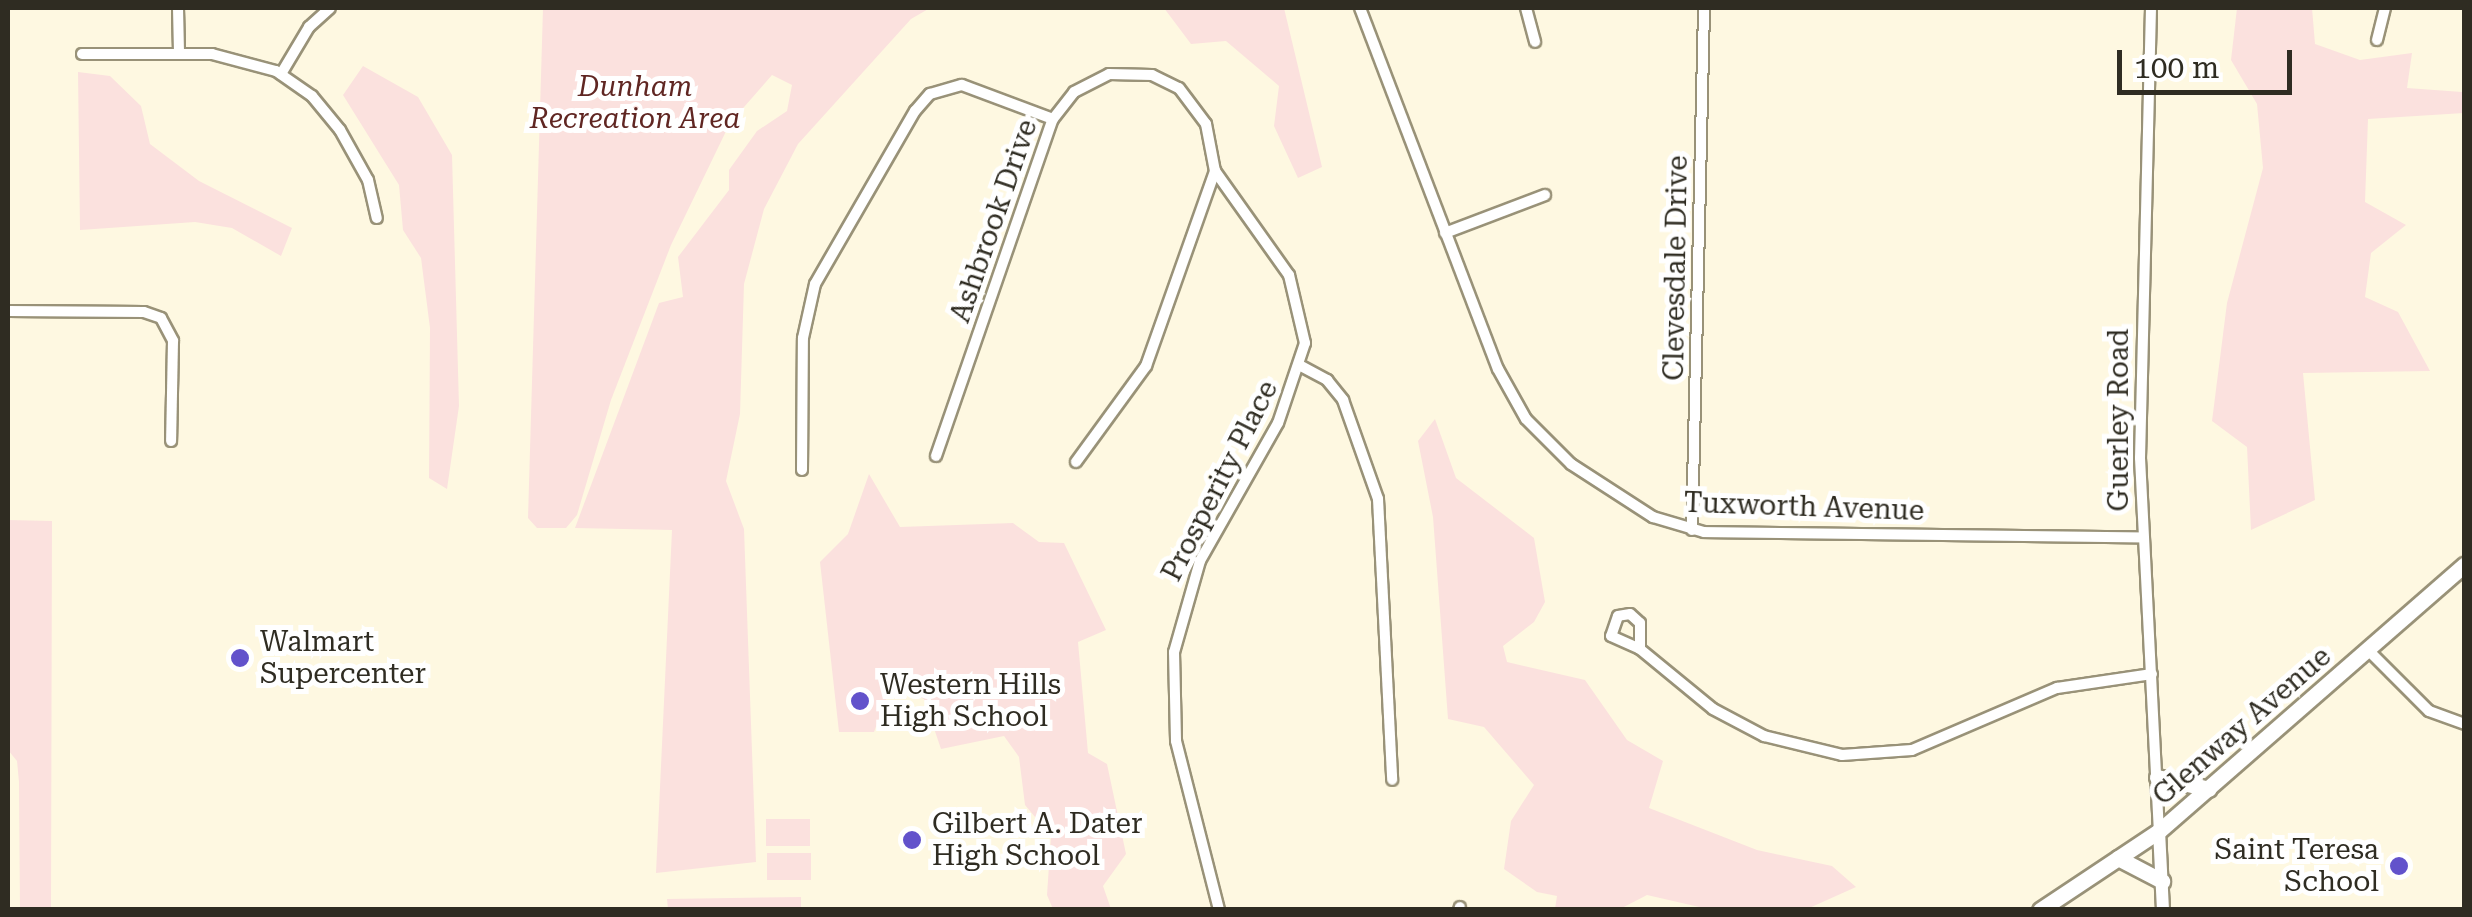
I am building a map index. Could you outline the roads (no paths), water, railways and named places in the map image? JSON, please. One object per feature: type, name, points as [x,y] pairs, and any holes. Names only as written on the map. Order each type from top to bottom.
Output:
[{"type":"main road","name":"Glenway Avenue","points":[[2040,910],[2159,832],[2464,566]]},
{"type":"main road","points":[[2157,777],[2208,789]]},
{"type":"main road","points":[[2118,858],[2162,882]]},
{"type":"street","points":[[178,8],[178,54]]},
{"type":"street","points":[[281,74],[309,26],[330,8]]},
{"type":"street","name":"Tuxworth Avenue","points":[[1360,8],[1498,369],[1540,436],[1653,518],[1692,530],[2141,537]]},
{"type":"street","points":[[1526,8],[1535,42]]},
{"type":"street","name":"Clevesdale Drive","points":[[1692,530],[1704,8]]},
{"type":"street","name":"Guerley Road","points":[[2150,8],[2141,537],[2159,832]]},
{"type":"street","points":[[2377,40],[2386,8]]},
{"type":"street","points":[[82,54],[234,57],[281,74],[312,96],[340,130],[368,180],[377,218]]},
{"type":"street","name":"Ashbrook Drive","points":[[936,456],[1053,119],[1074,92],[1098,77],[1152,75],[1196,106],[1216,171],[1299,296],[1301,366]]},
{"type":"street","points":[[802,470],[803,338],[815,284],[915,111],[930,94],[962,85],[1053,119]]},
{"type":"street","points":[[1076,462],[1146,366],[1216,171]]},
{"type":"street","points":[[1445,233],[1544,196]]},
{"type":"street","points":[[8,310],[144,312],[161,318],[172,341],[171,440]]},
{"type":"street","points":[[1301,366],[1327,380],[1344,400],[1378,499],[1392,780]]},
{"type":"street","name":"Prosperity Place","points":[[1219,910],[1176,741],[1174,652],[1200,561],[1266,447],[1301,366]]},
{"type":"street","points":[[1640,649],[1736,722],[1799,748],[1842,756],[1912,750],[2057,688],[2152,674]]},
{"type":"street","points":[[2369,651],[2429,711],[2464,724]]},
{"type":"street","points":[[2159,832],[2163,910]]},
{"type":"place","name":"Walmart Supercenter","points":[[240,658]]},
{"type":"place","name":"Western Hills High School","points":[[860,701]]},
{"type":"place","name":"Gilbert A. Dater High School","points":[[912,840]]},
{"type":"place","name":"Saint Teresa School","points":[[2399,866]]},
{"type":"park label","name":"Dunham Recreation Area","points":[[635,103]]}]
